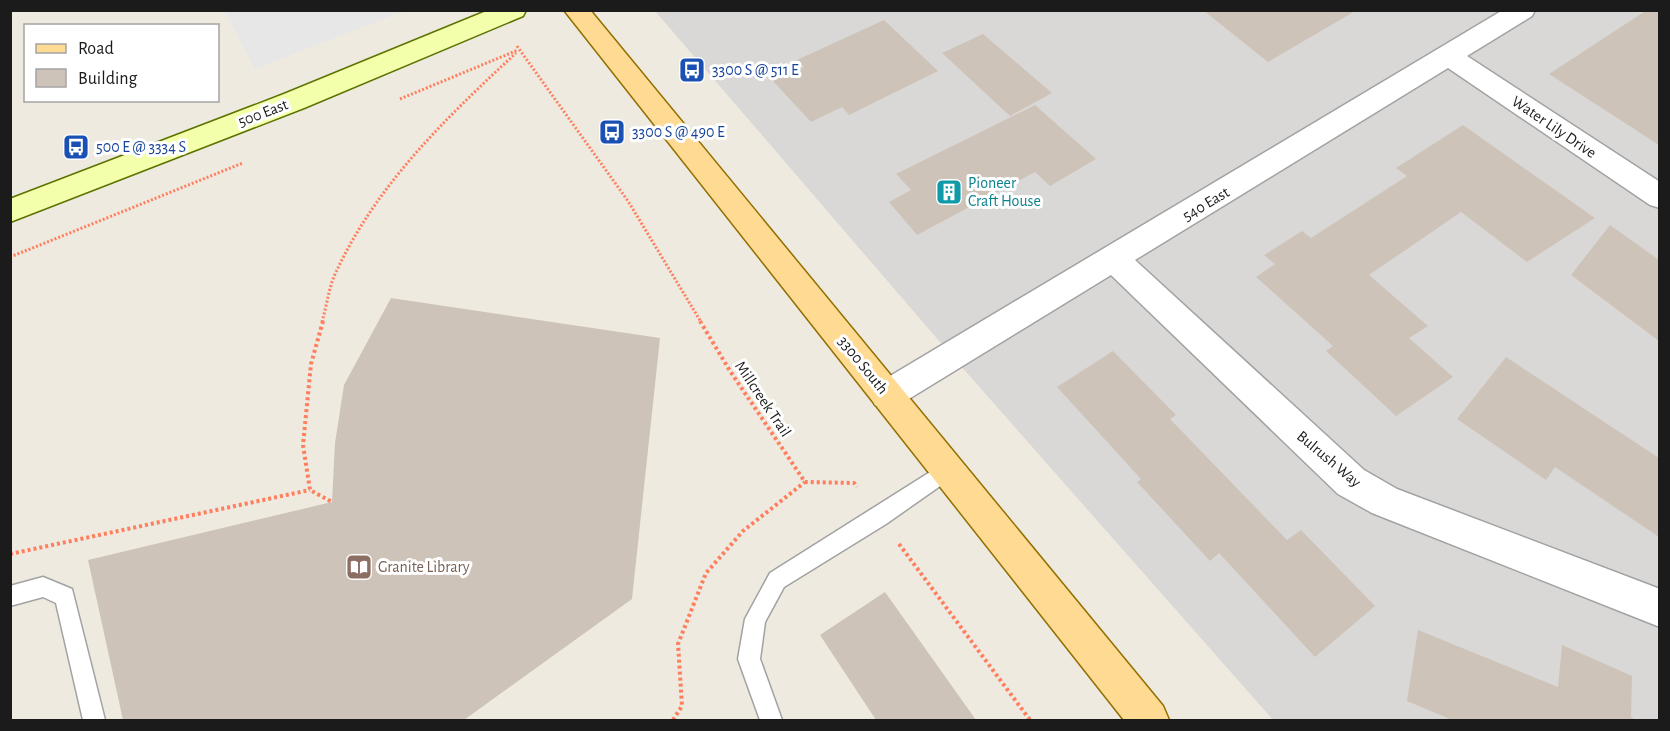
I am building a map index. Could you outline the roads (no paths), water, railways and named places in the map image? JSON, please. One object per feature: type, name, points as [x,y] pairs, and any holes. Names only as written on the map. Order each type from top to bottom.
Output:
[{"type":"main road","name":"3300 South","points":[[576,10],[1149,720]]},
{"type":"street","name":"500 East","points":[[10,211],[294,101],[514,10]]},
{"type":"street","name":"540 East","points":[[887,395],[1114,260],[1523,10]]},
{"type":"street","name":"Water Lily Drive","points":[[1449,56],[1659,197]]},
{"type":"street","name":"Bulrush Way","points":[[1114,260],[1351,482],[1385,501],[1659,608]]},
{"type":"lane","points":[[771,720],[749,659],[755,619],[777,580],[879,517],[946,471]]},
{"type":"lane","points":[[10,596],[43,587],[65,596],[94,720]]},
{"type":"place","name":"3300 S @ 511 E","points":[[692,70]]},
{"type":"place","name":"3300 S @ 490 E","points":[[612,132]]},
{"type":"place","name":"500 E @ 3334 S","points":[[76,147]]},
{"type":"place","name":"Pioneer Craft House","points":[[949,192]]},
{"type":"place","name":"Granite Library","points":[[359,567]]}]
